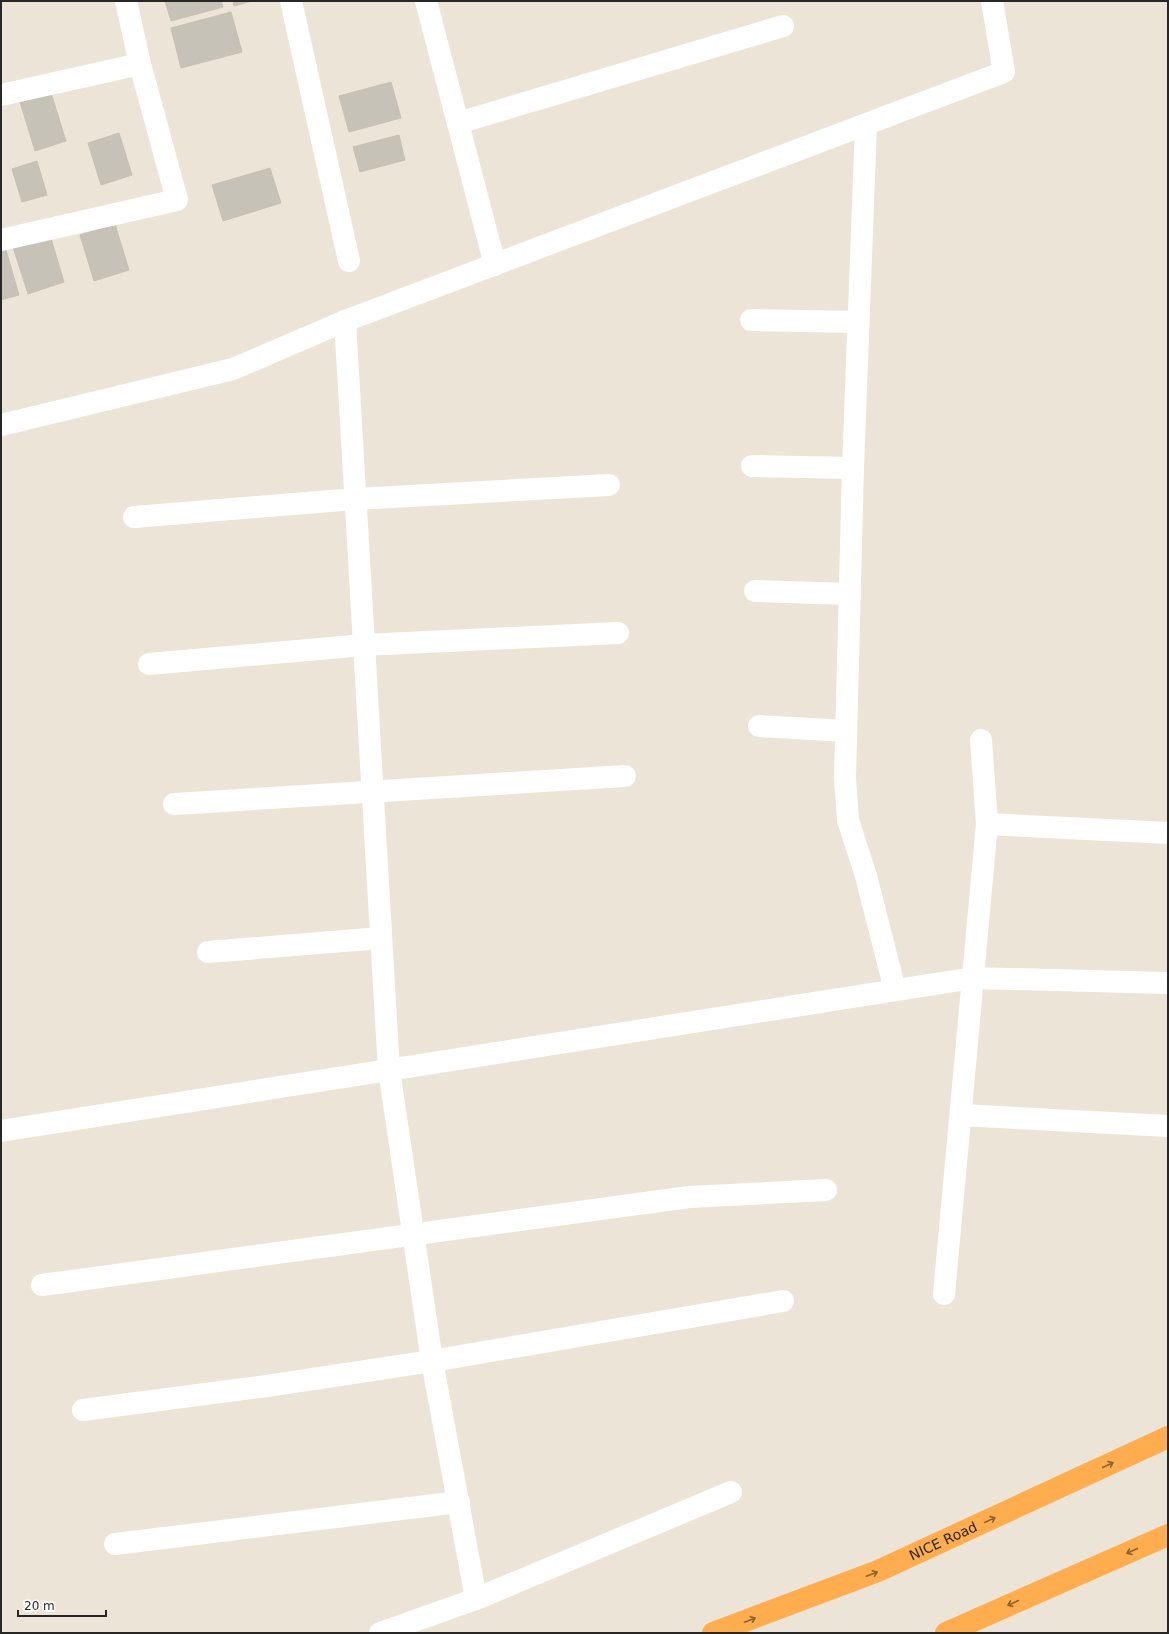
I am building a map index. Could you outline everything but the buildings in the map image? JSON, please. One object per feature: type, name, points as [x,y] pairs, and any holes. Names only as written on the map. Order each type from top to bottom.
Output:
[{"type":"highway","name":"NICE Road","points":[[713,1633],[878,1571],[1168,1437]]},
{"type":"highway","points":[[946,1633],[1168,1535]]},
{"type":"street","points":[[1,240],[177,200],[140,64],[126,1]]},
{"type":"street","points":[[291,1],[350,261]]},
{"type":"street","points":[[426,1],[495,265]]},
{"type":"street","points":[[1,425],[233,369],[345,321],[1004,72],[992,1]]},
{"type":"street","points":[[458,123],[783,26]]},
{"type":"street","points":[[1,95],[140,64]]},
{"type":"street","points":[[866,125],[853,468],[845,778],[848,820],[866,876],[894,990]]},
{"type":"street","points":[[751,320],[858,322]]},
{"type":"street","points":[[345,321],[389,1070],[432,1360],[476,1599]]},
{"type":"street","points":[[752,466],[853,468]]},
{"type":"street","points":[[134,517],[355,499],[609,485]]},
{"type":"street","points":[[755,591],[850,594]]},
{"type":"street","points":[[149,664],[364,645],[618,633]]},
{"type":"street","points":[[759,726],[846,731]]},
{"type":"street","points":[[944,1294],[987,824],[982,740]]},
{"type":"street","points":[[174,804],[625,776]]},
{"type":"street","points":[[987,824],[1168,833]]},
{"type":"street","points":[[208,952],[381,938]]},
{"type":"street","points":[[1,1131],[974,978],[1168,983]]},
{"type":"street","points":[[961,1115],[1168,1126]]},
{"type":"street","points":[[42,1285],[688,1197],[826,1190]]},
{"type":"street","points":[[83,1410],[267,1386],[783,1301]]},
{"type":"street","points":[[380,1633],[476,1599],[730,1492]]},
{"type":"street","points":[[115,1544],[459,1502]]}]
